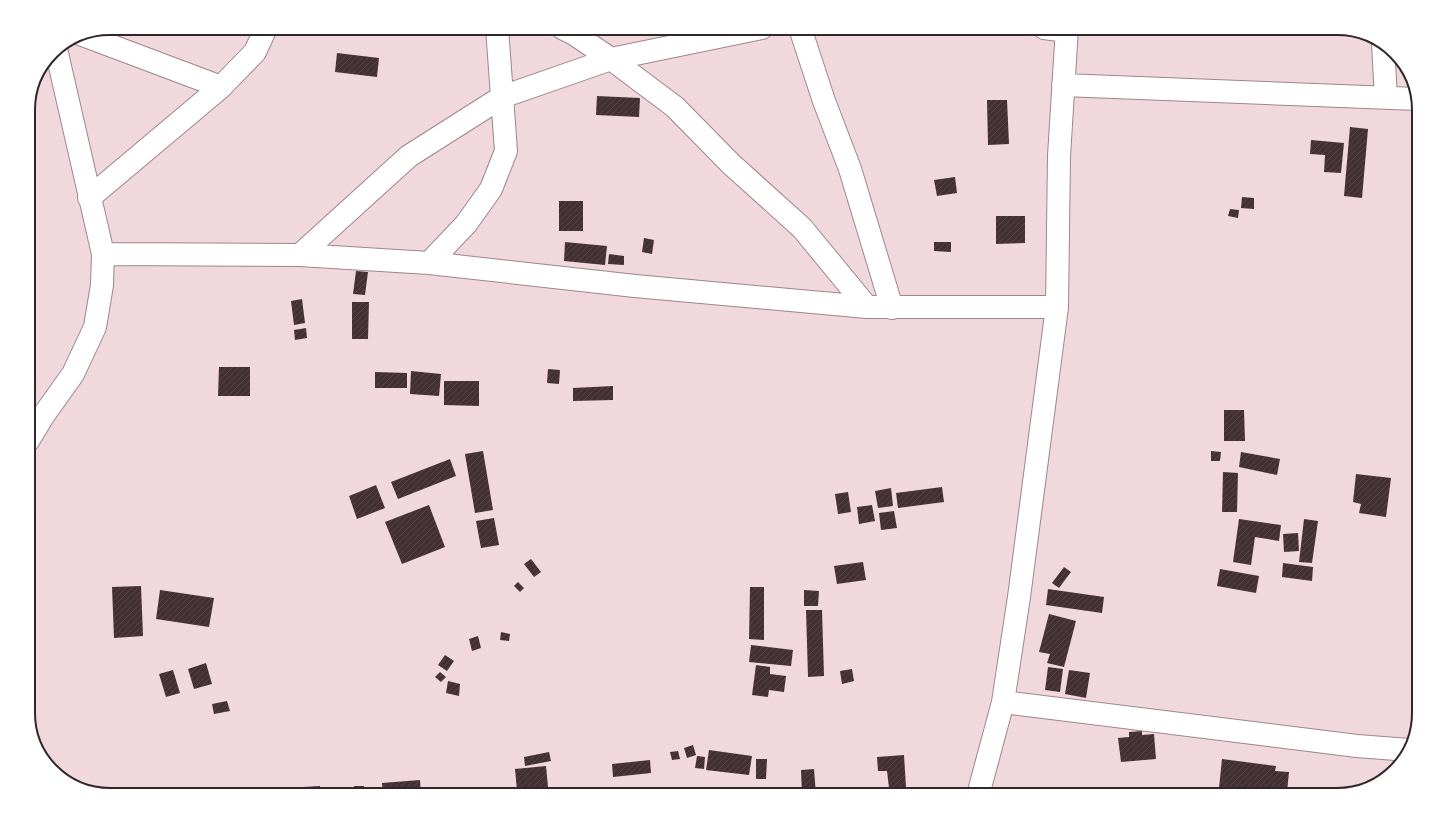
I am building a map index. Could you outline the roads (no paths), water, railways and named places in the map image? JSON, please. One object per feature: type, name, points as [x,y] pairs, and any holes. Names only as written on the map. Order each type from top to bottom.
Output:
[{"type":"street","points":[[89,198],[221,88],[255,52],[263,35]]},
{"type":"street","points":[[429,263],[466,224],[491,189],[506,151],[498,35]]},
{"type":"street","points":[[575,35],[611,59],[675,107],[731,164],[802,228],[867,307]]},
{"type":"street","points":[[300,255],[410,156],[502,97],[611,59],[728,35]]},
{"type":"street","points":[[802,35],[824,101],[850,170],[892,308]]},
{"type":"street","points":[[980,788],[1003,702],[1019,597],[1057,307],[1059,156],[1067,35]]},
{"type":"street","points":[[91,38],[221,88]]},
{"type":"street","points":[[1383,51],[1386,98]]},
{"type":"street","points":[[35,429],[73,374],[95,327],[102,285],[103,254],[58,57]]},
{"type":"street","points":[[1063,85],[1411,99]]},
{"type":"street","points":[[103,254],[300,255],[429,263],[635,286],[867,307],[1057,307]]},
{"type":"street","points":[[1003,702],[1357,746],[1402,749]]}]
